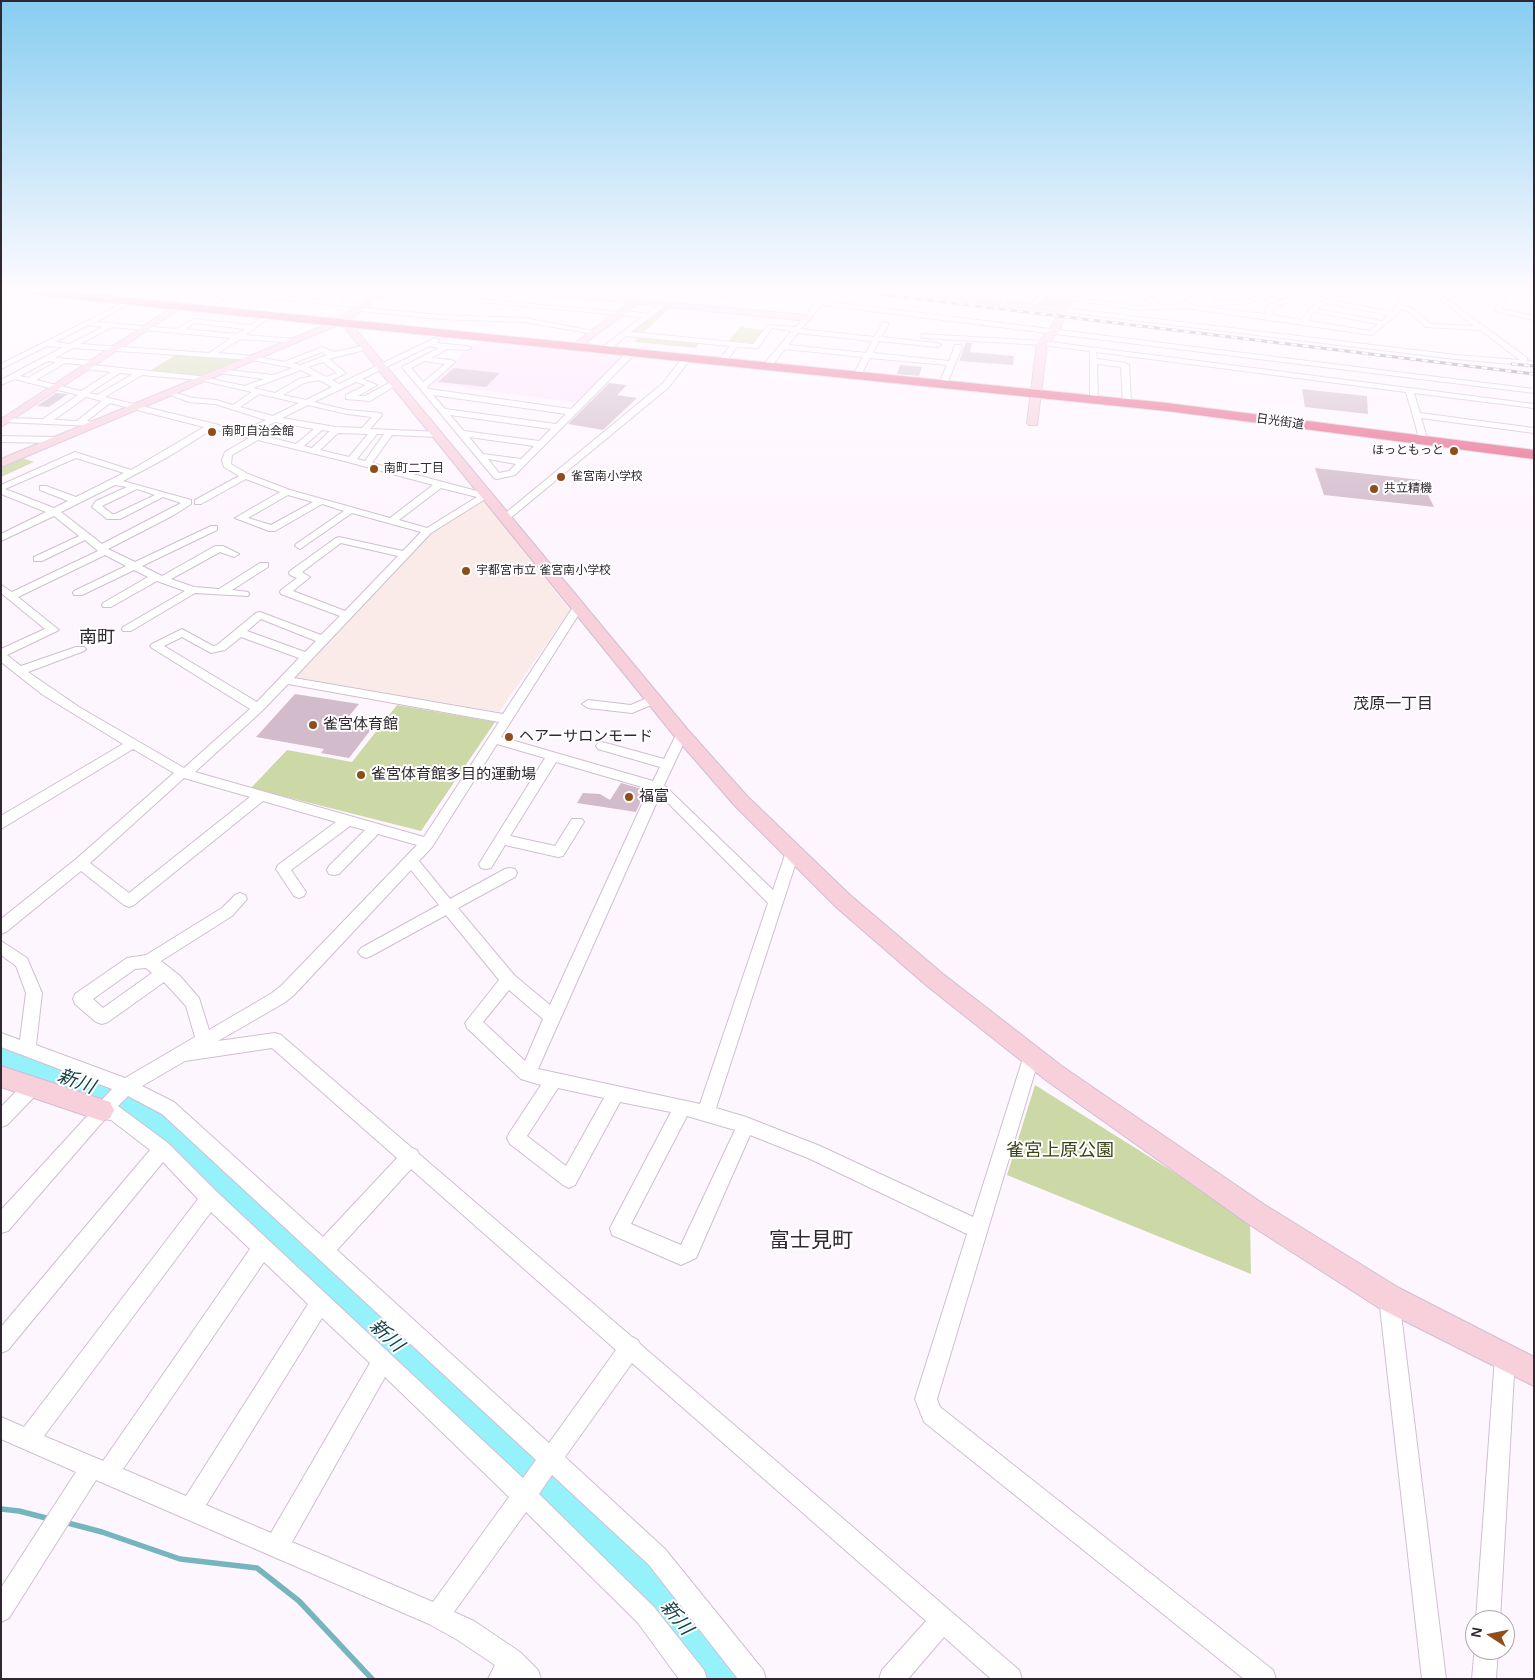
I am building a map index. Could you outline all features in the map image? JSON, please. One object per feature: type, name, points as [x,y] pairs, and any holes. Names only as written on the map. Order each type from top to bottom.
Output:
[{"type":"highway","name":"日光街道","points":[[811,370],[1127,403],[1534,455]]},
{"type":"street","points":[[1,383],[24,370]]},
{"type":"street","points":[[29,382],[48,370]]},
{"type":"street","points":[[3,422],[56,388],[78,370]]},
{"type":"street","points":[[45,422],[118,370]]},
{"type":"street","points":[[124,370],[202,379],[308,402],[337,422]]},
{"type":"street","points":[[98,398],[145,370]]},
{"type":"street","points":[[1,463],[223,370]]},
{"type":"street","points":[[247,374],[252,370]]},
{"type":"street","points":[[261,376],[270,370]]},
{"type":"street","points":[[246,388],[293,370]]},
{"type":"street","points":[[307,370],[338,387]]},
{"type":"street","points":[[234,408],[302,381],[323,379],[342,373],[339,370]]},
{"type":"street","points":[[243,434],[354,379],[388,370]]},
{"type":"street","points":[[393,370],[396,383],[486,496],[579,606],[682,734],[741,801],[843,901],[935,980],[1108,1113],[1248,1208],[1389,1298],[1534,1372]]},
{"type":"street","points":[[395,370],[423,389],[482,456],[497,476],[512,474],[614,370]]},
{"type":"street","points":[[423,389],[442,370]]},
{"type":"street","points":[[505,518],[666,385],[679,370]]},
{"type":"street","points":[[856,375],[859,370]]},
{"type":"street","points":[[943,384],[948,370]]},
{"type":"street","points":[[1033,423],[1039,370]]},
{"type":"street","points":[[1093,370],[1094,400]]},
{"type":"street","points":[[1125,370],[1127,403]]},
{"type":"street","points":[[1256,370],[1534,406]]},
{"type":"street","points":[[1344,370],[1345,382]]},
{"type":"street","points":[[1380,370],[1534,391]]},
{"type":"street","points":[[219,372],[274,378]]},
{"type":"street","points":[[1400,374],[1408,390],[1424,441]]},
{"type":"street","points":[[12,377],[367,464],[439,485],[486,496]]},
{"type":"street","points":[[248,412],[268,393],[291,379]]},
{"type":"street","points":[[354,379],[373,385],[349,397],[367,398]]},
{"type":"street","points":[[298,447],[337,422],[367,398],[396,383]]},
{"type":"street","points":[[423,389],[574,412]]},
{"type":"street","points":[[169,393],[192,400],[216,402],[273,419],[337,422],[377,430],[437,434]]},
{"type":"street","points":[[79,423],[108,401]]},
{"type":"street","points":[[188,420],[216,402]]},
{"type":"street","points":[[442,411],[558,427]]},
{"type":"street","points":[[313,451],[337,422],[378,415],[377,430],[367,464]]},
{"type":"street","points":[[1416,416],[1534,431]]},
{"type":"street","points":[[3,422],[94,424]]},
{"type":"street","points":[[1,538],[132,473],[211,426]]},
{"type":"street","points":[[351,460],[377,430]]},
{"type":"street","points":[[461,433],[541,444]]},
{"type":"street","points":[[256,437],[228,454],[227,465],[245,476],[287,492],[428,531]]},
{"type":"street","points":[[1,439],[55,440]]},
{"type":"street","points":[[1,499],[4,491],[75,454],[132,473]]},
{"type":"street","points":[[482,456],[523,462]]},
{"type":"street","points":[[198,502],[245,476]]},
{"type":"street","points":[[11,596],[35,586],[188,502],[136,486],[115,482]]},
{"type":"street","points":[[392,521],[439,485]]},
{"type":"street","points":[[136,486],[99,503],[97,507],[110,517],[117,517],[163,494]]},
{"type":"street","points":[[43,488],[77,501]]},
{"type":"street","points":[[4,491],[55,512],[104,549],[159,578],[193,590],[244,594]]},
{"type":"street","points":[[287,492],[240,518],[272,529],[321,501]]},
{"type":"street","points":[[1,928],[81,863],[258,708],[428,531],[486,496]]},
{"type":"street","points":[[300,546],[352,509]]},
{"type":"street","points":[[78,593],[132,565],[214,528]]},
{"type":"street","points":[[38,559],[86,536]]},
{"type":"street","points":[[347,616],[285,592],[304,577],[294,573],[339,540],[407,555]]},
{"type":"street","points":[[107,605],[220,548],[234,554]]},
{"type":"street","points":[[221,592],[264,565]]},
{"type":"street","points":[[186,566],[200,572]]},
{"type":"street","points":[[1,588],[52,630],[1,654],[47,692],[75,710],[183,774],[427,843]]},
{"type":"street","points":[[127,629],[193,590]]},
{"type":"street","points":[[1,1224],[114,1097],[204,1039],[278,998],[288,990],[411,861],[427,843],[579,606]]},
{"type":"street","points":[[258,708],[156,646],[182,632],[211,650],[221,648],[260,615],[323,640]]},
{"type":"street","points":[[240,633],[307,658]]},
{"type":"street","points":[[22,670],[80,649]]},
{"type":"street","points":[[285,680],[507,719]]},
{"type":"street","points":[[588,704],[632,709],[654,699]]},
{"type":"street","points":[[527,1074],[622,861],[682,734]]},
{"type":"street","points":[[494,739],[657,787],[666,793],[776,902]]},
{"type":"street","points":[[1,824],[9,817],[132,744]]},
{"type":"street","points":[[602,746],[668,765]]},
{"type":"street","points":[[486,864],[553,756]]},
{"type":"street","points":[[81,863],[128,901],[260,796]]},
{"type":"street","points":[[299,892],[283,869],[348,820]]},
{"type":"street","points":[[502,839],[558,852],[576,822]]},
{"type":"street","points":[[334,870],[376,828]]},
{"type":"street","points":[[706,1113],[792,853]]},
{"type":"street","points":[[411,861],[508,980],[552,1017]]},
{"type":"street","points":[[366,952],[510,873]]},
{"type":"street","points":[[164,973],[102,1017],[81,1000],[132,963],[149,961],[227,912],[240,899]]},
{"type":"street","points":[[4,954],[22,962],[34,992],[27,1049]]},
{"type":"street","points":[[149,961],[164,973],[193,1003],[204,1039]]},
{"type":"street","points":[[508,980],[473,1023],[527,1074],[683,1107],[746,1125],[814,1152],[977,1229]]},
{"type":"street","points":[[1,1040],[27,1049],[114,1097]]},
{"type":"street","points":[[182,1054],[275,1040],[631,1347],[1010,1679]]},
{"type":"street","points":[[1032,1055],[926,1400],[932,1414],[1264,1679]]},
{"type":"street","points":[[1,1076],[32,1087],[114,1097],[168,1108],[548,1463],[657,1558],[754,1679]]},
{"type":"street","points":[[554,1079],[516,1138],[569,1179],[616,1092]]},
{"type":"street","points":[[1,1119],[32,1087]]},
{"type":"street","points":[[114,1097],[115,1113],[162,1149],[210,1198],[382,1362],[527,1491],[646,1615],[695,1679]]},
{"type":"street","points":[[683,1107],[619,1228],[681,1255],[689,1251],[746,1125]]},
{"type":"street","points":[[1,1343],[162,1149]]},
{"type":"street","points":[[323,1251],[411,1156]]},
{"type":"street","points":[[28,1439],[210,1198]]},
{"type":"street","points":[[1,1610],[99,1470],[263,1248]]},
{"type":"street","points":[[1389,1298],[1434,1679]]},
{"type":"street","points":[[190,1510],[320,1303]]},
{"type":"street","points":[[437,1616],[631,1347]]},
{"type":"street","points":[[1489,1610],[1505,1358]]},
{"type":"street","points":[[276,1547],[382,1362]]},
{"type":"street","points":[[1,1428],[437,1616],[465,1630],[505,1670],[529,1679]]},
{"type":"street","points":[[891,1679],[942,1620]]},
{"type":"street","points":[[1484,1679],[1485,1660]]},
{"type":"shaded area","points":[[443,370],[610,370],[578,403],[428,383]]},
{"type":"shaded area","name":"宇都宮市立 雀宮南小学校","points":[[481,501],[485,502],[570,610],[499,712],[293,677],[430,533]]},
{"type":"green space","points":[[151,370],[217,370],[203,376],[148,372]]},
{"type":"green space","points":[[20,457],[34,462],[1,477],[1,465]]},
{"type":"green space","name":"雀宮体育館多目的運動場","points":[[397,705],[495,722],[421,831],[251,788],[287,750],[352,762]]},
{"type":"green space","name":"雀宮上原公園","points":[[1035,1085],[1250,1220],[1251,1274],[1007,1175]]},
{"type":"building","points":[[451,370],[500,373],[486,387],[438,382]]},
{"type":"building","points":[[898,370],[921,370],[919,376],[897,374]]},
{"type":"building","points":[[609,383],[627,385],[617,395],[637,398],[603,430],[568,424]]},
{"type":"building","points":[[1302,389],[1367,396],[1368,414],[1305,407]]},
{"type":"building","points":[[56,393],[68,394],[49,407],[37,406]]},
{"type":"building","name":"共立精機","points":[[1315,468],[1421,480],[1434,507],[1324,495]]},
{"type":"building","name":"雀宮体育館","points":[[295,694],[359,704],[344,722],[373,727],[349,758],[321,753],[324,749],[256,737]]},
{"type":"building","name":"福富","points":[[621,783],[646,790],[636,812],[577,803],[583,793],[600,794],[610,800]]},
{"type":"waterway","name":"新川","points":[[1,1055],[98,1088],[130,1102],[303,1258],[636,1570],[728,1679]]},
{"type":"waterway","points":[[1,1509],[19,1511],[50,1519]]},
{"type":"waterway","points":[[64,1522],[102,1532],[180,1559],[257,1568],[299,1601],[372,1679]]},
{"type":"railway","points":[[1504,370],[1534,374]]},
{"type":"place","name":"南町自治会館","points":[[212,432]]},
{"type":"place","name":"ほっともっと","points":[[1454,451]]},
{"type":"place","name":"南町二丁目","points":[[374,469]]},
{"type":"place","name":"雀宮南小学校","points":[[561,477]]},
{"type":"place","name":"共立精機","points":[[1374,489]]},
{"type":"place","name":"宇都宮市立 雀宮南小学校","points":[[466,571]]},
{"type":"place","name":"雀宮体育館","points":[[313,725]]},
{"type":"place","name":"ヘアーサロンモード","points":[[509,737]]},
{"type":"place","name":"雀宮体育館多目的運動場","points":[[361,775]]},
{"type":"place","name":"福富","points":[[629,797]]},
{"type":"district","name":"南町","points":[[97,638]]},
{"type":"district","name":"茂原一丁目","points":[[1393,705]]},
{"type":"district","name":"富士見町","points":[[811,1241]]}]
